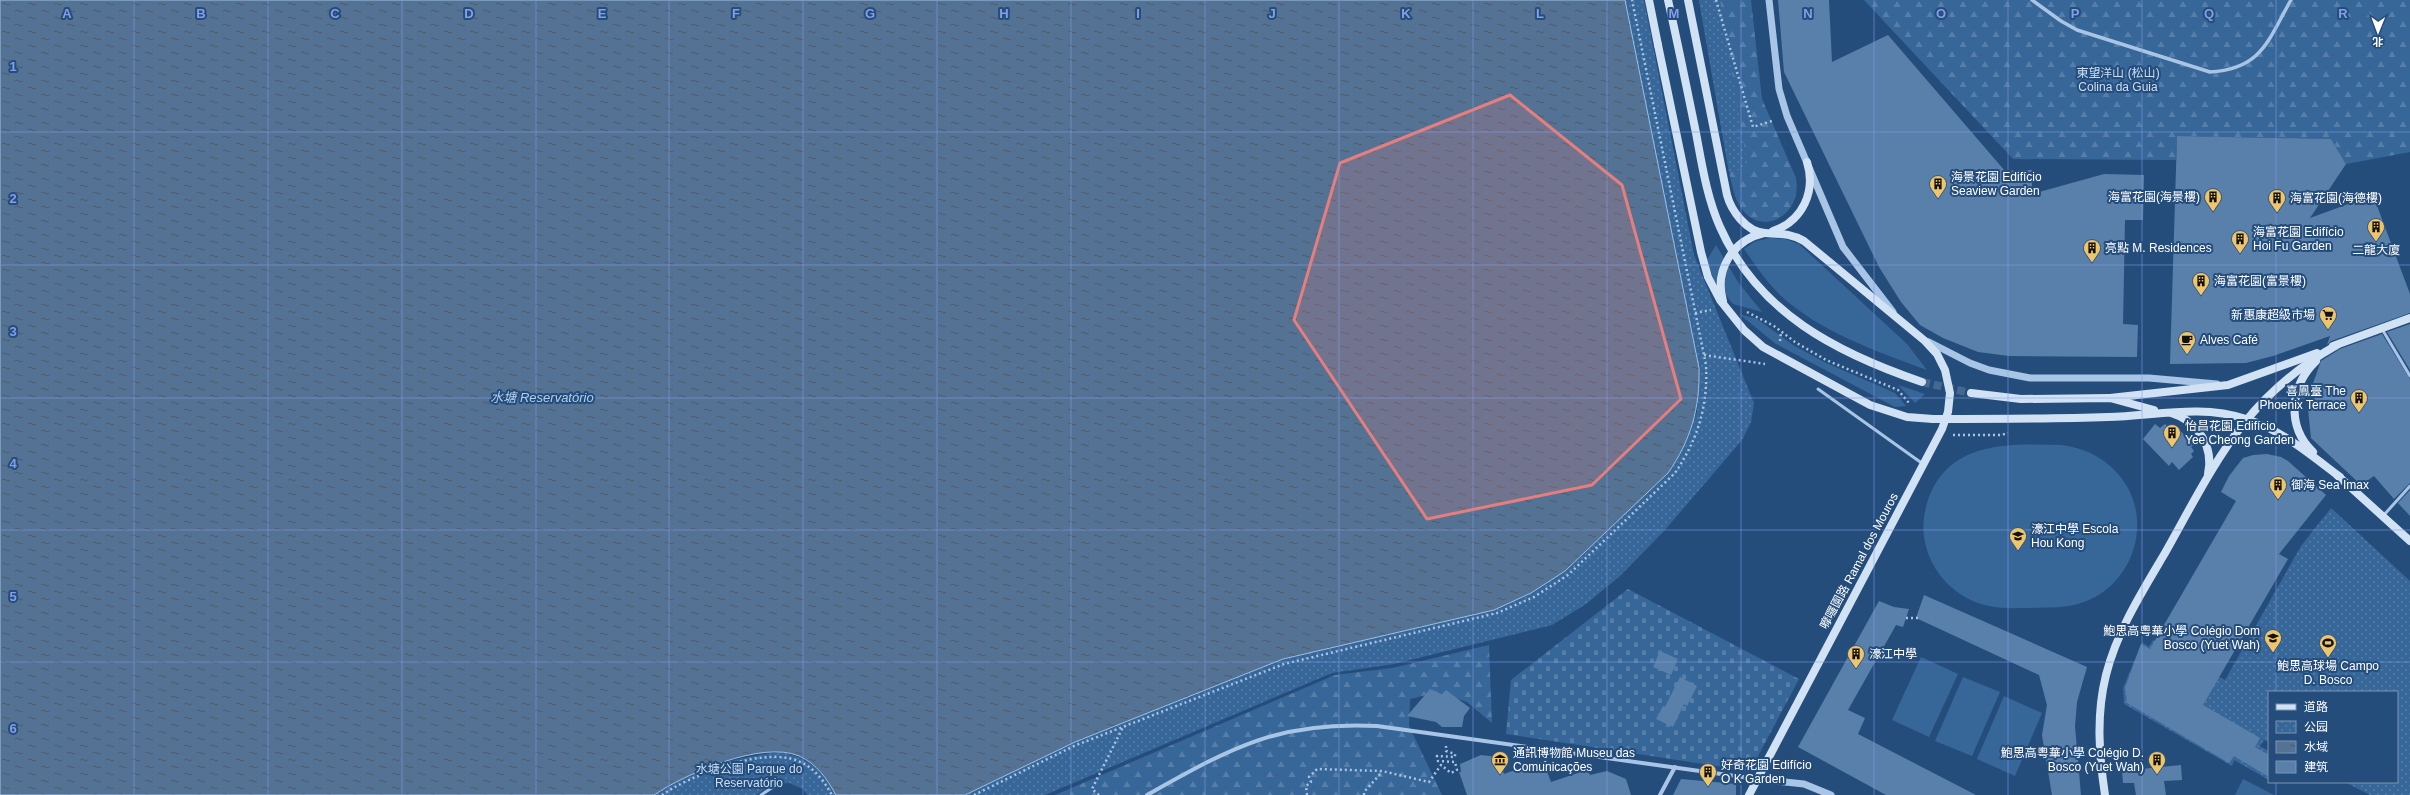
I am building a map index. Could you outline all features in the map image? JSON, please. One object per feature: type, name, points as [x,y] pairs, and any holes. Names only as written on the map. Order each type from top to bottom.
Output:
[{"type":"main road","points":[[1649,0],[1700,252],[1708,277],[1727,311],[1744,330],[1763,347],[1870,405],[1901,415],[1933,420],[2110,417],[2160,412],[2211,412],[2246,419],[2287,438],[2340,477]]},
{"type":"main road","points":[[1668,0],[1707,189],[1719,226],[1738,261],[1749,277],[1776,306],[1807,330],[1875,364],[1922,382]]},
{"type":"main road","points":[[1688,0],[1728,199],[1741,220],[1751,228],[1767,233]]},
{"type":"main road","points":[[1727,311],[1720,287],[1726,262],[1742,243],[1792,221],[1806,202],[1810,184],[1807,162]]},
{"type":"main road","name":"嚤囉園路 Ramal dos Mouros","points":[[1749,795],[1946,419],[1950,393],[1945,370],[1937,354],[1920,337],[1800,239],[1782,233],[1767,233]]},
{"type":"main road","points":[[1971,394],[2021,399],[2110,398],[2228,385],[2410,318]]},
{"type":"main road","points":[[2105,795],[2099,754],[2100,714],[2111,656],[2137,602],[2224,449],[2246,419],[2261,401],[2296,370],[2337,345]]},
{"type":"main road","points":[[2337,345],[2318,359],[2304,374],[2296,393],[2294,414],[2304,442],[2340,477],[2410,540]]},
{"type":"main road","points":[[2110,398],[2160,412],[2181,416],[2191,423],[2201,435],[2207,448],[2209,461],[2203,486]]},
{"type":"street","points":[[1769,0],[1779,89],[1787,116],[1848,254],[1902,323]]},
{"type":"street","points":[[2032,0],[2061,21],[2077,30],[2210,72],[2229,71],[2247,64],[2262,51],[2292,0]]},
{"type":"street","points":[[1920,337],[1970,363],[2010,374],[2050,380],[2150,378],[2228,385]]},
{"type":"street","points":[[1146,795],[1212,758],[1254,740],[1302,728],[1327,725],[1377,726],[1675,768],[1804,784],[1831,795]]},
{"type":"street","points":[[1660,795],[1675,768]]},
{"type":"lane","points":[[2382,328],[2410,376]]},
{"type":"lane","points":[[1818,389],[1923,464]]},
{"type":"lane","points":[[2383,516],[2410,486]]},
{"type":"lane","points":[[762,795],[773,787]]},
{"type":"path","points":[[974,795],[1074,746],[1284,664],[1497,613],[1534,597],[1568,575],[1675,473],[1688,454],[1698,433],[1704,411],[1707,389],[1704,355],[1632,0]]},
{"type":"path","points":[[1716,0],[1753,127],[1772,122]]},
{"type":"path","points":[[1695,313],[1717,309]]},
{"type":"path","points":[[1744,311],[1751,313],[1774,326],[1795,342],[1826,360],[1898,390],[1912,406]]},
{"type":"path","points":[[1704,355],[1769,365]]},
{"type":"path","points":[[1906,618],[1919,618]]},
{"type":"path","points":[[1099,795],[1092,789],[1123,727]]},
{"type":"path","points":[[1307,795],[1306,786],[1311,782],[1309,777],[1317,769],[1382,772],[1429,782],[1441,765],[1451,773],[1457,770],[1455,762],[1438,761],[1437,756],[1455,757],[1454,754],[1446,751]]},
{"type":"path","points":[[662,795],[706,772],[741,762],[779,756],[798,761],[815,771],[832,795]]},
{"type":"path","points":[[1364,795],[1364,792],[1382,772]]},
{"type":"highlighted area","points":[[1510,95],[1622,185],[1681,399],[1592,485],[1427,519],[1294,320],[1340,163]]},
{"type":"green space","points":[[1625,0],[1644,0],[1694,255],[1754,403],[1751,422],[1742,440],[1664,531],[1620,576],[1586,604],[1552,625],[1394,664],[1332,673],[1045,795],[965,795],[1075,742],[1283,659],[1494,610],[1531,593],[1565,571],[1668,473],[1697,412],[1699,368]]},
{"type":"green space","points":[[1699,0],[1751,0],[1762,99],[1796,178],[1797,191],[1793,203],[1787,212],[1779,218],[1769,221],[1759,221],[1750,217],[1741,208],[1735,195],[1729,172]]},
{"type":"green space","points":[[1699,0],[1720,0],[1748,168],[1729,172]]},
{"type":"green space","name":"東望洋山 (松山) Colina da Guia","points":[[1864,0],[2410,0],[2410,152],[2346,164],[2331,139],[2177,136],[2176,160],[2013,159]]},
{"type":"green space","points":[[1771,238],[1785,239],[1799,244],[1907,344],[1927,370],[1869,348],[1831,330],[1813,320],[1780,295],[1765,279],[1744,249],[1756,241]]},
{"type":"green space","points":[[1716,245],[1738,282],[1762,312],[1733,304],[1714,280],[1707,260]]},
{"type":"green space","points":[[1739,314],[1757,319],[1793,345],[1824,362],[1895,393],[1906,406],[1895,407],[1776,344]]},
{"type":"green space","points":[[1898,385],[1925,394],[1915,403]]},
{"type":"green space","points":[[2061,445],[2081,449],[2100,458],[2116,471],[2128,488],[2135,505],[2137,522],[2136,539],[2132,555],[2124,570],[2113,583],[2100,594],[2084,602],[2063,607],[1994,607],[1965,597],[1946,582],[1938,572],[1931,561],[1927,549],[1923,531],[1924,514],[1931,492],[1942,475],[1955,463],[1970,454],[2005,446]]},
{"type":"green space","points":[[2331,508],[2410,581],[2410,795],[2370,795],[2347,783],[2398,783],[2398,691],[2268,691],[2268,742],[2264,740],[2260,746],[2268,750],[2268,779],[2234,760],[2232,766],[2124,704],[2123,688],[2142,642],[2149,647],[2153,640],[2225,680],[2301,546]]},
{"type":"green space","points":[[1628,589],[1799,679],[1750,771],[1506,734],[1511,680]]},
{"type":"green space","points":[[1489,645],[1492,723],[1467,702],[1438,692],[1410,699],[1409,726],[1442,795],[1055,795],[1335,675],[1392,668]]},
{"type":"green space","points":[[1921,657],[1958,674],[1929,737],[1892,720]]},
{"type":"green space","points":[[1963,677],[2000,692],[1972,756],[1935,741]]},
{"type":"green space","points":[[2004,696],[2042,713],[2015,776],[1977,759]]},
{"type":"green space","name":"水塘公園 Parque do Reservatório","points":[[780,752],[807,761],[825,778],[836,795],[807,795],[803,789],[789,783],[771,785],[756,795],[654,795],[683,778],[714,766],[730,761]]},
{"type":"green space","points":[[2243,779],[2274,795],[2235,795]]},
{"type":"water","name":"水塘 Reservatório","points":[[0,0],[1625,0],[1699,368],[1696,410],[1683,448],[1668,473],[1565,571],[1531,593],[1494,610],[1283,659],[1075,742],[965,795],[836,795],[825,778],[811,763],[805,759],[783,752],[765,752],[745,756],[704,769],[654,795],[0,795]]},
{"type":"building","name":"海景花園 Edifício Seaview Garden","points":[[1778,0],[1829,0],[1832,62],[1888,35],[2005,171],[2032,170],[2032,194],[2104,174],[2144,175],[2143,220],[2125,220],[2123,324],[2138,325],[2137,357],[2009,356],[1978,352],[1943,338],[1920,325],[1901,302],[1879,267],[1784,72]]},
{"type":"building","name":"海富花園 Edifício Hoi Fu Garden","points":[[2177,136],[2331,139],[2346,164],[2310,218],[2373,195],[2410,294],[2410,313],[2331,341],[2327,345],[2330,336],[2273,356],[2246,363],[2170,364]]},
{"type":"building","points":[[2410,324],[2410,370],[2387,332]]},
{"type":"building","name":"喜鳳臺 The Phoenix Terrace","points":[[2382,334],[2410,379],[2410,483],[2394,499],[2374,476],[2361,485],[2311,438],[2307,400],[2321,361],[2340,349]]},
{"type":"building","name":"怡昌花園 Edifício Yee Cheong Garden","points":[[2155,424],[2160,428],[2165,424],[2170,429],[2174,425],[2194,444],[2191,447],[2194,451],[2191,454],[2193,457],[2179,470],[2172,462],[2169,466],[2143,439]]},
{"type":"building","points":[[2267,454],[2281,457],[2288,461],[2326,495],[2279,554],[2288,559],[2203,705],[2260,738],[2255,747],[2268,754],[2268,776],[2234,756],[2229,763],[2127,703],[2125,688],[2141,644],[2150,649],[2236,501],[2221,492],[2229,476],[2243,458],[2253,455]]},
{"type":"building","points":[[2410,490],[2410,516],[2398,503]]},
{"type":"building","name":"濠江中學","points":[[1924,595],[2087,667],[2077,702],[2075,726],[2081,795],[2052,795],[2042,735],[2047,705],[2039,675],[1916,618]]},
{"type":"building","name":"濠江中學","points":[[1879,601],[1894,607],[1909,609],[1903,627],[1896,625],[1848,710],[1865,718],[1858,734],[1976,795],[1886,795],[1798,747]]},
{"type":"building","points":[[1660,651],[1678,659],[1671,675],[1653,667]]},
{"type":"building","points":[[1680,677],[1697,686],[1687,706],[1684,704],[1673,727],[1656,719],[1663,706],[1665,707]]},
{"type":"building","points":[[1430,689],[1442,694],[1446,690],[1470,708],[1464,716],[1462,727],[1442,727],[1436,722],[1407,716]]},
{"type":"building","name":"通訊博物館 Museu das Comunicações","points":[[1481,755],[1498,757],[1504,774],[1537,762],[1542,762],[1551,782],[1587,770],[1590,775],[1607,771],[1626,779],[1631,795],[1467,795],[1459,772],[1461,772],[1460,764]]},
{"type":"building","name":"鮑思高粵華小學 Colégio D. Bosco (Yuet Wah)","points":[[2181,765],[2182,780],[2164,781],[2166,795],[2136,795],[2134,783],[2123,783],[2122,771]]},
{"type":"building","name":"好奇花園 Edifício O K Garden","points":[[1681,779],[1736,784],[1736,795],[1673,795]]},
{"type":"tunnel","points":[[1922,382],[1971,393]]},
{"type":"place","name":"海景花園 Edifício Seaview Garden","points":[[1938,199]]},
{"type":"place","name":"海富花園(海景樓)","points":[[2213,212]]},
{"type":"place","name":"海富花園(海德樓)","points":[[2277,213]]},
{"type":"place","name":"二龍大廈","points":[[2376,242]]},
{"type":"place","name":"海富花園 Edifício Hoi Fu Garden","points":[[2240,254]]},
{"type":"place","name":"亮點 M. Residences","points":[[2092,263]]},
{"type":"place","name":"海富花園(富景樓)","points":[[2201,296]]},
{"type":"place","name":"新惠康超級市場","points":[[2328,330]]},
{"type":"place","name":"Alves Café","points":[[2187,355]]},
{"type":"place","name":"喜鳳臺 The Phoenix Terrace","points":[[2359,413]]},
{"type":"place","name":"怡昌花園 Edifício Yee Cheong Garden","points":[[2172,448]]},
{"type":"place","name":"御海 Sea Imax","points":[[2278,500]]},
{"type":"place","name":"濠江中學 Escola Hou Kong","points":[[2018,551]]},
{"type":"place","name":"鮑思高粵華小學 Colégio Dom Bosco (Yuet Wah)","points":[[2273,653]]},
{"type":"place","name":"鮑思高球場 Campo D. Bosco","points":[[2328,658]]},
{"type":"place","name":"濠江中學","points":[[1856,669]]},
{"type":"place","name":"通訊博物館 Museu das Comunicações","points":[[1500,775]]},
{"type":"place","name":"鮑思高粵華小學 Colégio D. Bosco (Yuet Wah)","points":[[2157,775]]},
{"type":"place","name":"好奇花園 Edifício O K Garden","points":[[1708,787]]}]
